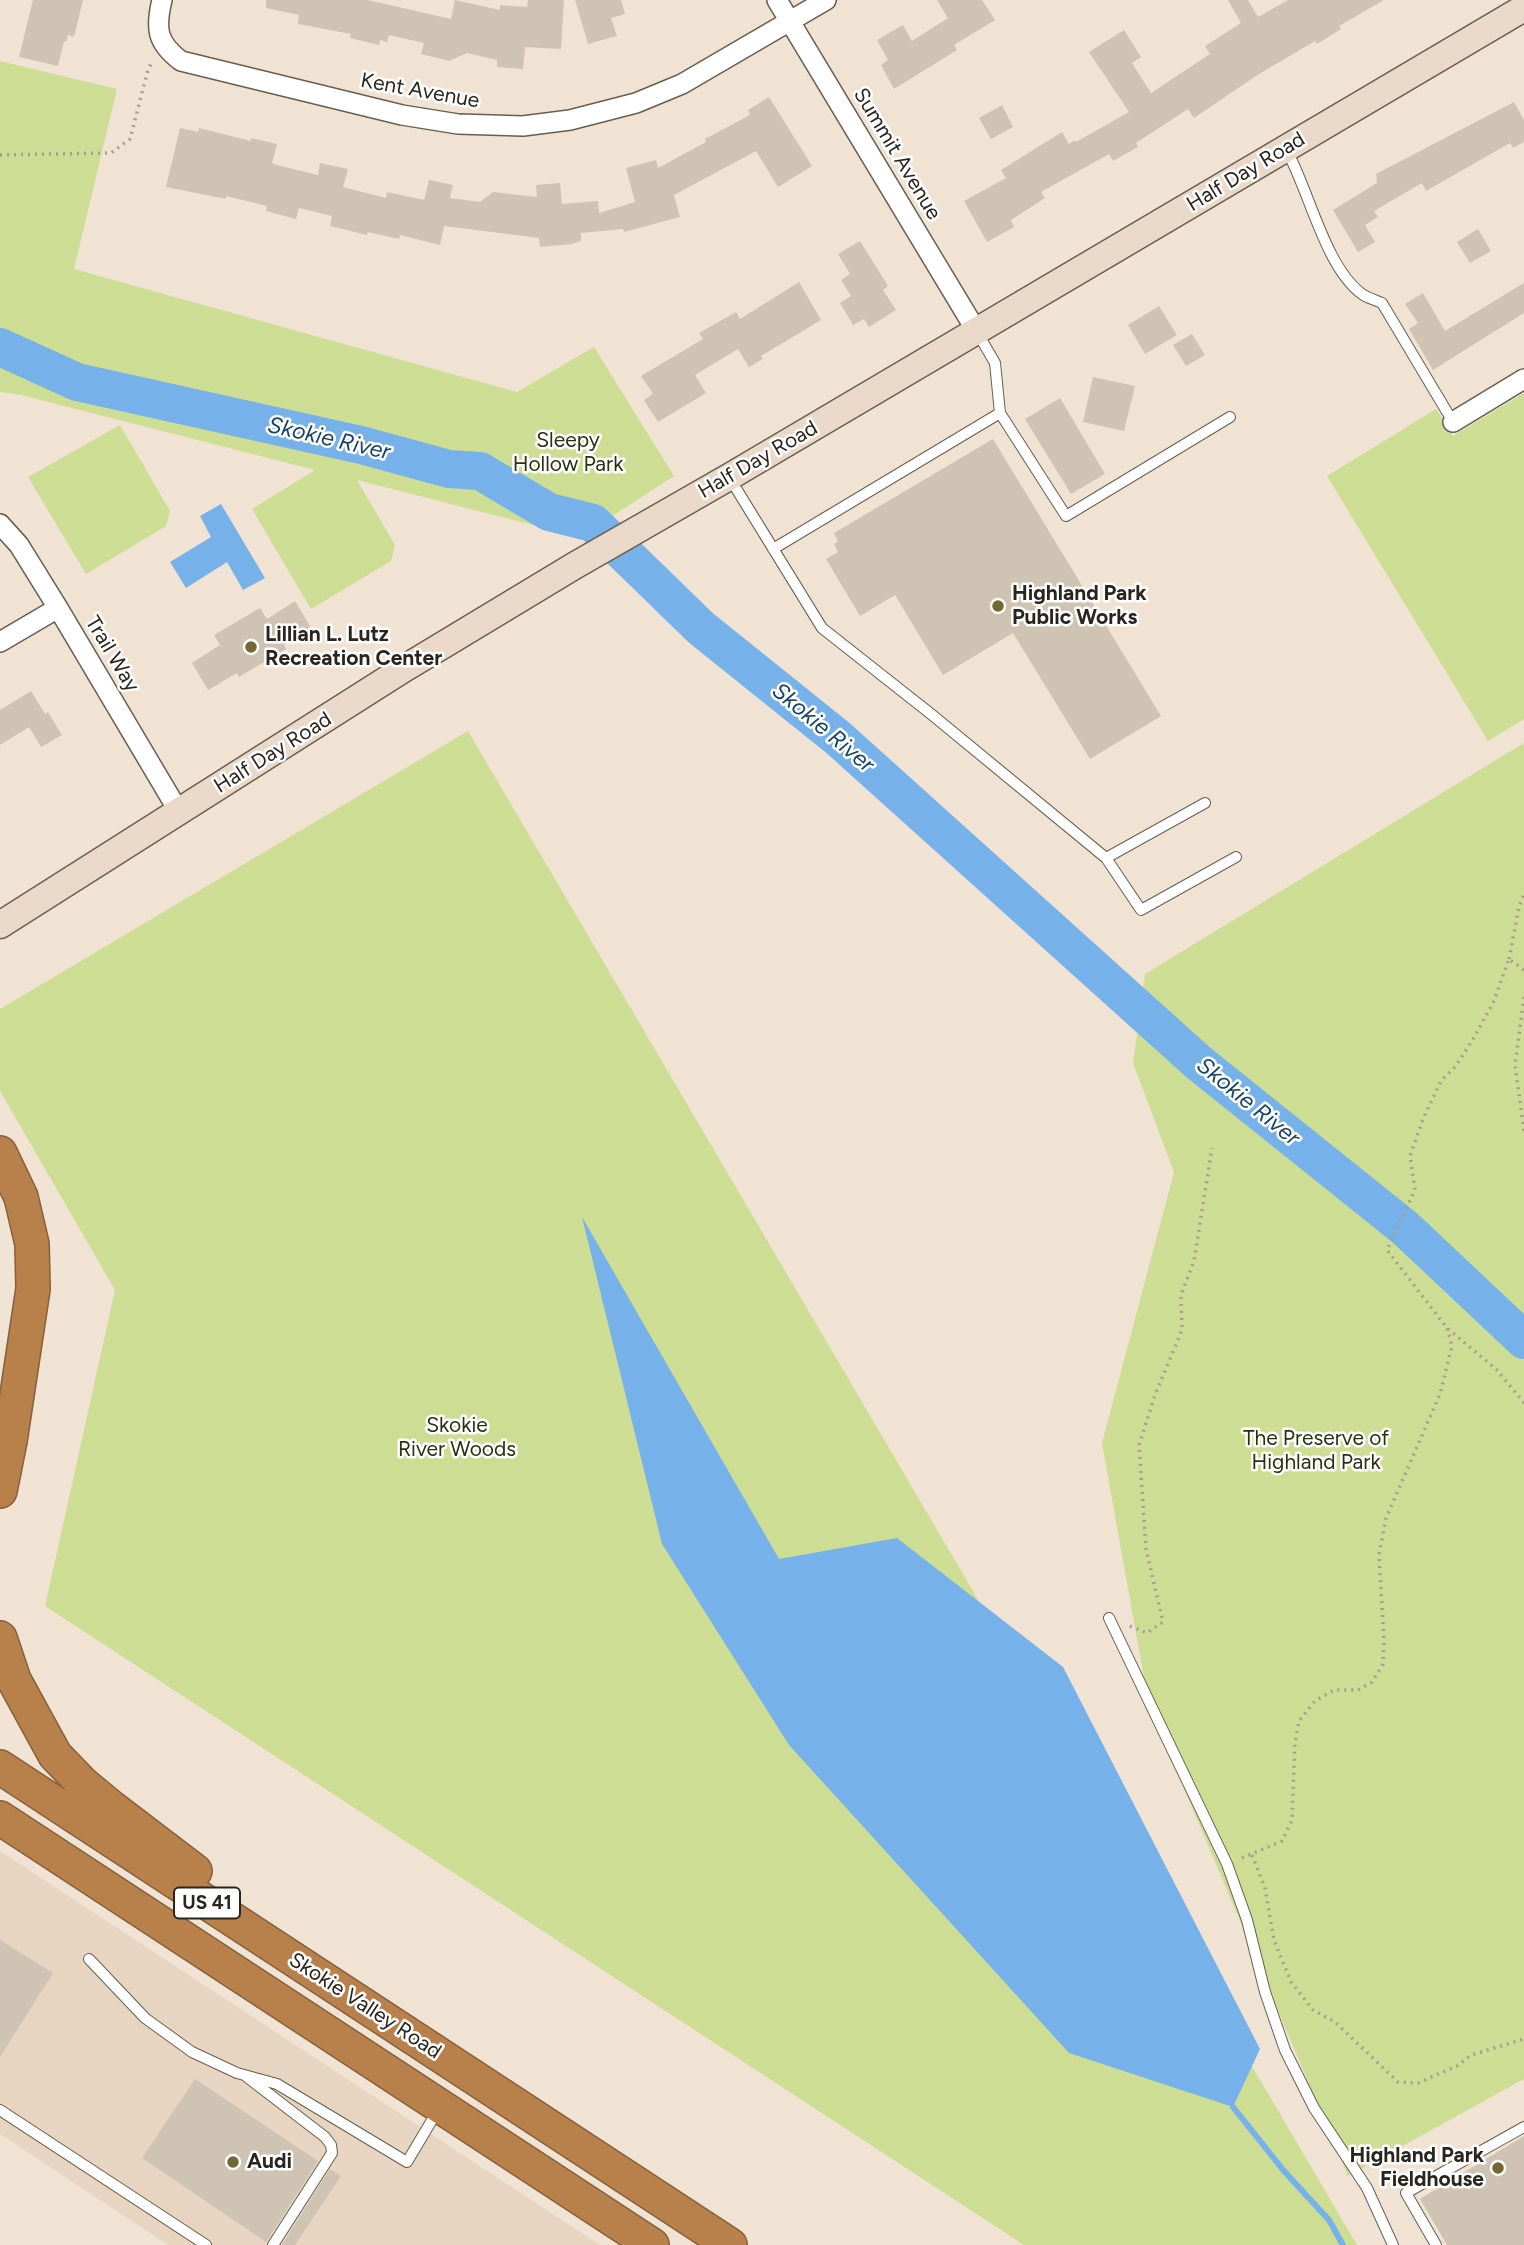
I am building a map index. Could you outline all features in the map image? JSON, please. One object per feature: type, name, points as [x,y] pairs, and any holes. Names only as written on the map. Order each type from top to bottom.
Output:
[{"type":"highway","points":[[0,1153],[21,1197],[32,1244],[33,1289],[0,1491]]},
{"type":"highway","points":[[0,1638],[14,1680],[55,1755],[82,1783],[414,2039]]},
{"type":"highway","name":"Skokie Valley Road","points":[[0,1767],[730,2245]]},
{"type":"highway","name":"Skokie Valley Road","points":[[0,1818],[652,2245]]},
{"type":"main road","name":"Half Day Road","points":[[0,925],[405,668],[574,566],[1285,149],[1520,18]]},
{"type":"street","points":[[161,41],[158,18],[162,0]]},
{"type":"street","name":"Summit Avenue","points":[[778,0],[976,332]]},
{"type":"street","name":"Kent Avenue","points":[[161,41],[168,51],[181,61],[402,115],[458,124],[523,126],[570,120],[636,103],[682,84],[826,0]]},
{"type":"street","points":[[1452,422],[1524,379]]},
{"type":"street","name":"Trail Way","points":[[0,524],[19,545],[179,812]]},
{"type":"street","points":[[0,642],[58,608]]},
{"type":"lane","points":[[1285,149],[1296,168],[1336,265],[1362,294],[1382,303],[1452,422]]},
{"type":"lane","points":[[976,332],[995,363],[1000,413],[1066,516],[1230,417]]},
{"type":"lane","points":[[773,549],[1000,413]]},
{"type":"lane","points":[[729,477],[821,628],[931,714],[1105,858],[1141,910],[1236,857]]},
{"type":"lane","points":[[1105,858],[1205,803]]},
{"type":"lane","points":[[1109,1618],[1227,1864],[1247,1920],[1265,1992],[1285,2050],[1314,2108],[1367,2188],[1393,2245]]},
{"type":"lane","points":[[89,1959],[145,2018],[192,2052],[244,2075],[277,2084],[407,2162],[440,2107]]},
{"type":"lane","points":[[244,2075],[307,2121],[331,2145],[331,2153],[273,2245]]},
{"type":"lane","points":[[0,2110],[206,2245]]},
{"type":"lane","points":[[1436,2245],[1406,2193],[1524,2127]]},
{"type":"path","points":[[0,155],[111,153],[130,139],[148,69],[161,41]]},
{"type":"path","points":[[1524,894],[1519,906],[1509,959],[1493,1003],[1455,1067],[1441,1081],[1423,1119],[1410,1156],[1415,1191],[1387,1250],[1447,1328],[1497,1370],[1524,1403]]},
{"type":"path","points":[[1519,906],[1524,909]]},
{"type":"path","points":[[1509,959],[1524,970]]},
{"type":"path","points":[[1524,997],[1515,1065],[1524,1131]]},
{"type":"path","points":[[1109,1618],[1147,1633],[1163,1622],[1146,1549],[1139,1445],[1155,1395],[1182,1330],[1181,1295],[1194,1261],[1212,1148]]},
{"type":"path","points":[[1227,1864],[1282,1841],[1292,1820],[1295,1742],[1299,1721],[1315,1700],[1334,1690],[1357,1690],[1373,1682],[1383,1664],[1379,1555],[1386,1518],[1440,1394],[1451,1346],[1447,1328]]},
{"type":"path","points":[[1252,1854],[1265,1888],[1274,1940],[1291,1982],[1314,2010],[1335,2022],[1398,2082],[1418,2083],[1458,2066],[1471,2055],[1524,2039]]},
{"type":"shaded area","points":[[0,1851],[600,2245],[168,2245],[0,2134]]},
{"type":"green space","name":"Sleepy Hollow Park","points":[[0,61],[117,89],[74,269],[517,392],[594,347],[674,476],[580,537],[357,480],[395,545],[391,561],[311,609],[252,509],[315,470],[21,395],[0,392]]},
{"type":"green space","points":[[1524,393],[1524,719],[1488,741],[1327,476],[1436,409],[1453,436]]},
{"type":"green space","points":[[120,425],[170,511],[166,526],[86,574],[28,477]]},
{"type":"green space","name":"Skokie River Woods","points":[[468,731],[1357,2245],[1024,2245],[45,1606],[115,1290],[0,1091],[0,1009]]},
{"type":"green space","name":"The Preserve of Highland Park","points":[[1524,743],[1524,2079],[1348,2176],[1149,1706],[1102,1443],[1174,1172],[1133,1063],[1145,974]]},
{"type":"water","points":[[221,504],[265,578],[243,590],[227,562],[186,588],[170,562],[211,537],[200,516]]},
{"type":"water","points":[[582,1217],[779,1559],[897,1538],[1063,1667],[1260,2049],[1233,2107],[1069,2053],[789,1745],[662,1544]]},
{"type":"building","points":[[33,0],[83,0],[74,37],[68,35],[66,42],[64,41],[58,66],[19,57]]},
{"type":"building","points":[[266,0],[368,0],[451,19],[455,0],[500,10],[500,5],[527,7],[528,0],[564,0],[561,49],[525,47],[523,69],[497,67],[497,60],[467,53],[449,61],[421,54],[424,43],[389,35],[387,42],[380,40],[379,45],[350,38],[351,34],[298,24],[299,15],[266,8]]},
{"type":"building","points":[[575,0],[621,0],[625,14],[611,18],[617,36],[588,44]]},
{"type":"building","points":[[937,0],[982,0],[995,20],[954,45],[957,50],[894,89],[881,65],[888,60],[877,40],[903,25],[912,41],[948,18]]},
{"type":"building","points":[[1228,0],[1248,0],[1258,17],[1288,0],[1384,0],[1339,26],[1341,29],[1317,44],[1315,41],[1259,74],[1194,118],[1188,109],[1136,143],[1138,147],[1113,161],[1109,154],[1041,192],[1045,198],[1011,220],[1014,227],[987,242],[964,201],[1006,178],[1001,170],[1062,132],[1069,144],[1075,140],[1076,142],[1129,112],[1089,52],[1124,30],[1141,57],[1132,63],[1151,93],[1210,54],[1205,46],[1241,23]]},
{"type":"building","points":[[769,97],[812,166],[778,187],[756,151],[674,195],[680,217],[624,232],[623,229],[581,233],[581,241],[572,244],[540,247],[539,238],[444,226],[440,245],[400,235],[399,239],[368,232],[367,235],[330,226],[332,216],[299,208],[296,219],[266,211],[267,206],[226,196],[226,199],[166,187],[180,128],[198,132],[199,128],[251,141],[251,138],[277,144],[272,163],[277,165],[318,175],[320,163],[348,169],[343,187],[386,198],[387,192],[424,200],[429,180],[453,185],[450,198],[480,202],[493,192],[537,197],[536,185],[560,183],[562,204],[598,201],[599,213],[635,202],[626,168],[656,160],[658,168],[750,115],[748,110]]},
{"type":"building","points":[[1514,102],[1524,120],[1524,142],[1513,148],[1510,143],[1426,191],[1422,183],[1374,211],[1378,217],[1365,225],[1375,242],[1358,252],[1333,210],[1377,183],[1376,174]]},
{"type":"building","points":[[1002,105],[1013,127],[991,139],[979,118]]},
{"type":"building","points":[[1478,229],[1491,251],[1470,263],[1457,242]]},
{"type":"building","points":[[860,241],[888,286],[883,290],[896,310],[869,327],[864,319],[853,325],[840,303],[851,296],[841,280],[850,274],[838,254]]},
{"type":"building","points":[[799,282],[821,320],[761,356],[763,359],[749,367],[738,349],[695,375],[706,393],[658,422],[644,400],[653,394],[641,376],[703,339],[699,333],[736,312],[740,319]]},
{"type":"building","points":[[1524,283],[1524,313],[1433,370],[1409,329],[1418,323],[1405,304],[1423,293],[1445,331]]},
{"type":"building","points":[[1159,306],[1177,335],[1145,354],[1128,325]]},
{"type":"building","points":[[1192,334],[1205,355],[1186,366],[1173,345]]},
{"type":"building","points":[[1093,377],[1135,386],[1124,431],[1083,422]]},
{"type":"building","points":[[1060,398],[1105,474],[1071,494],[1025,419]]},
{"type":"building","name":"Highland Park Public Works","points":[[993,439],[1161,716],[1090,759],[1013,633],[943,675],[895,595],[860,616],[826,559],[838,552],[834,544],[838,541],[834,533]]},
{"type":"building","name":"Lillian L. Lutz Recreation Center","points":[[295,601],[311,628],[284,645],[286,649],[239,677],[237,673],[208,690],[192,663],[220,645],[214,635],[260,608],[267,619]]},
{"type":"building","points":[[31,691],[62,735],[41,747],[29,727],[0,745],[0,710]]},
{"type":"building","points":[[0,1940],[53,1973],[0,2057]]},
{"type":"building","name":"Audi","points":[[195,2079],[318,2161],[266,2242],[142,2158]]},
{"type":"building","name":"Highland Park Fieldhouse","points":[[1524,2136],[1524,2245],[1447,2245],[1420,2199]]},
{"type":"building","points":[[330,2169],[341,2176],[295,2245],[282,2245]]},
{"type":"waterway","name":"Skokie River","points":[[0,347],[77,382],[361,445],[449,469],[480,471],[549,512],[593,523],[701,628],[838,738],[1199,1063],[1405,1228],[1524,1340]]},
{"type":"waterway","points":[[1233,2107],[1284,2171],[1329,2220],[1343,2245]]},
{"type":"place","name":"Highland Park Public Works","points":[[998,606]]},
{"type":"place","name":"Lillian L. Lutz Recreation Center","points":[[251,647]]},
{"type":"place","name":"Audi","points":[[233,2162]]},
{"type":"place","name":"Highland Park Fieldhouse","points":[[1498,2168]]}]
